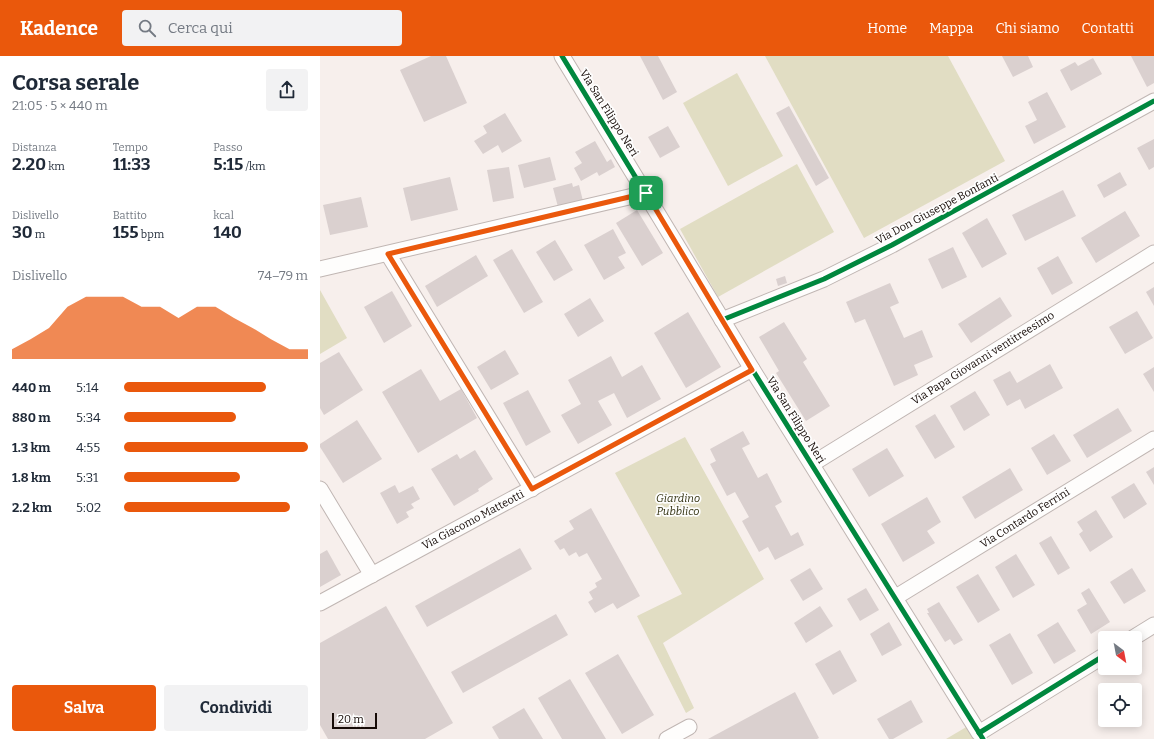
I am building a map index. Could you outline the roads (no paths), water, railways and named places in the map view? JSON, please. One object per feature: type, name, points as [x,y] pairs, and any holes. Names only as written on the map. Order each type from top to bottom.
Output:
[{"type":"street","name":"Via San Filippo Neri","points":[[562,56],[752,370],[896,597],[979,733],[1098,659]]},
{"type":"street","name":"Via Don Giuseppe Bonfanti","points":[[722,320],[815,283],[887,248],[1154,102]]},
{"type":"street","points":[[320,270],[646,193]]},
{"type":"street","name":"Via Papa Giovanni ventitreesimo","points":[[812,464],[1154,253]]},
{"type":"street","points":[[388,254],[532,489]]},
{"type":"street","name":"Via Giacomo Matteotti","points":[[320,603],[752,370]]},
{"type":"street","name":"Via Contardo Ferrini","points":[[896,597],[1154,439]]},
{"type":"street","points":[[320,489],[372,575]]},
{"type":"street","points":[[1142,632],[1154,625]]},
{"type":"street","points":[[667,739],[689,727]]},
{"type":"park label","name":"Giardino Pubblico","points":[[678,504]]}]
